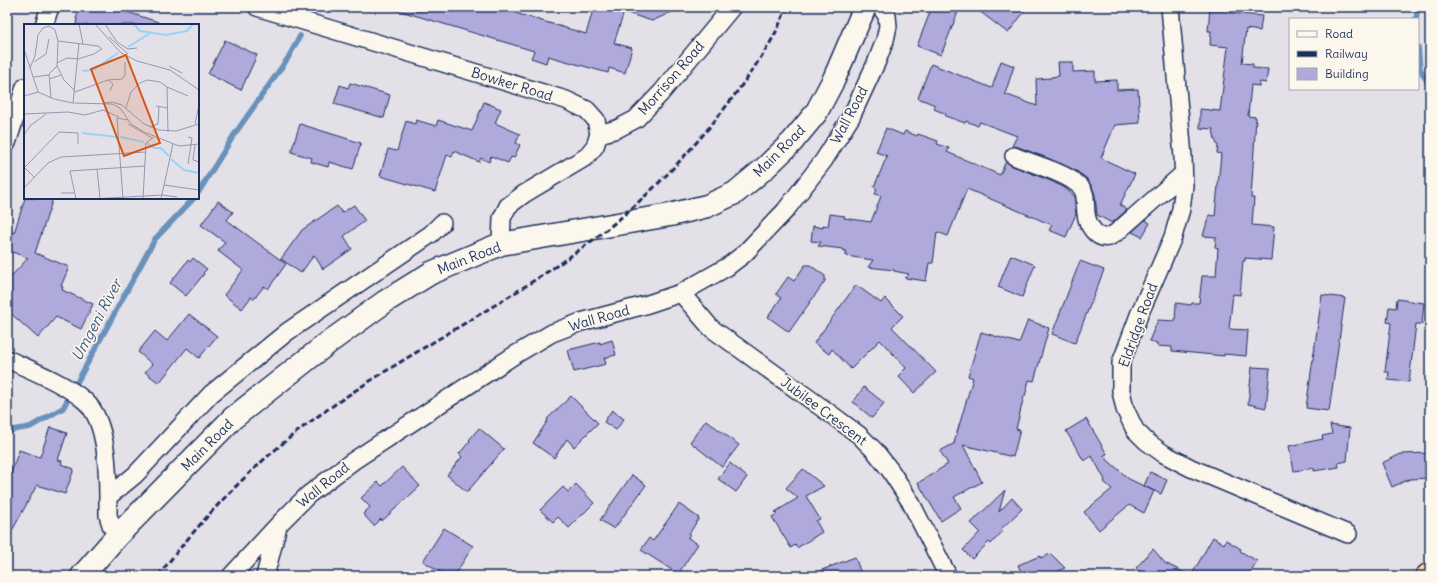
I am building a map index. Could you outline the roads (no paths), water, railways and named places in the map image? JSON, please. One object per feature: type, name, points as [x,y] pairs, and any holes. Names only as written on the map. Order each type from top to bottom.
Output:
[{"type":"main road","name":"Main Road","points":[[82,576],[117,536],[233,418],[328,343],[386,301],[431,273],[501,244],[670,215],[707,206],[735,193],[765,168],[792,142],[816,113],[834,79],[865,7]]},
{"type":"street","points":[[44,24],[50,7]]},
{"type":"street","name":"Bowker Road","points":[[257,7],[566,100],[587,110],[596,120],[599,134]]},
{"type":"street","name":"Morrison Road","points":[[599,134],[617,129],[636,119],[661,93],[732,7]]},
{"type":"street","name":"Wall Road","points":[[231,576],[308,495],[353,462],[536,342],[552,333],[581,322],[645,305],[681,293],[726,268],[744,254],[785,211],[824,160],[851,117],[885,40],[888,26],[886,16],[881,7]]},
{"type":"street","name":"Eldridge Road","points":[[1170,7],[1183,157],[1184,186],[1181,209],[1173,237],[1139,315],[1121,363],[1121,391],[1125,409],[1135,430],[1146,441],[1164,454],[1191,468],[1348,534]]},
{"type":"street","points":[[7,143],[24,90]]},
{"type":"street","points":[[501,244],[502,218],[508,206],[524,194],[586,157],[595,146],[599,134]]},
{"type":"street","points":[[1014,156],[1065,176],[1076,182],[1082,189],[1086,198],[1086,214],[1093,232],[1101,236],[1109,237],[1117,232],[1183,174]]},
{"type":"street","points":[[108,497],[135,475],[211,394],[287,332],[431,234],[442,223]]},
{"type":"street","name":"Jubilee Crescent","points":[[681,293],[711,328],[859,435],[875,451],[890,470],[910,501],[948,576]]},
{"type":"street","points":[[7,359],[64,386],[86,401],[99,422],[105,445],[108,515],[110,525],[117,536]]},
{"type":"street","points":[[265,576],[279,524]]},
{"type":"waterway","points":[[313,11],[316,7]]},
{"type":"waterway","points":[[1416,18],[1418,7]]},
{"type":"waterway","name":"Umgeni River","points":[[199,191],[234,135],[288,58],[300,36]]},
{"type":"waterway","points":[[1419,58],[1420,69],[1430,86]]},
{"type":"waterway","name":"Umgeni River","points":[[7,431],[30,427],[63,408],[155,239],[193,199]]},
{"type":"railway","points":[[158,576],[191,535],[245,477],[306,425],[373,379],[514,294],[582,248],[609,228],[635,205],[685,156],[730,102],[771,41],[787,7]]}]
